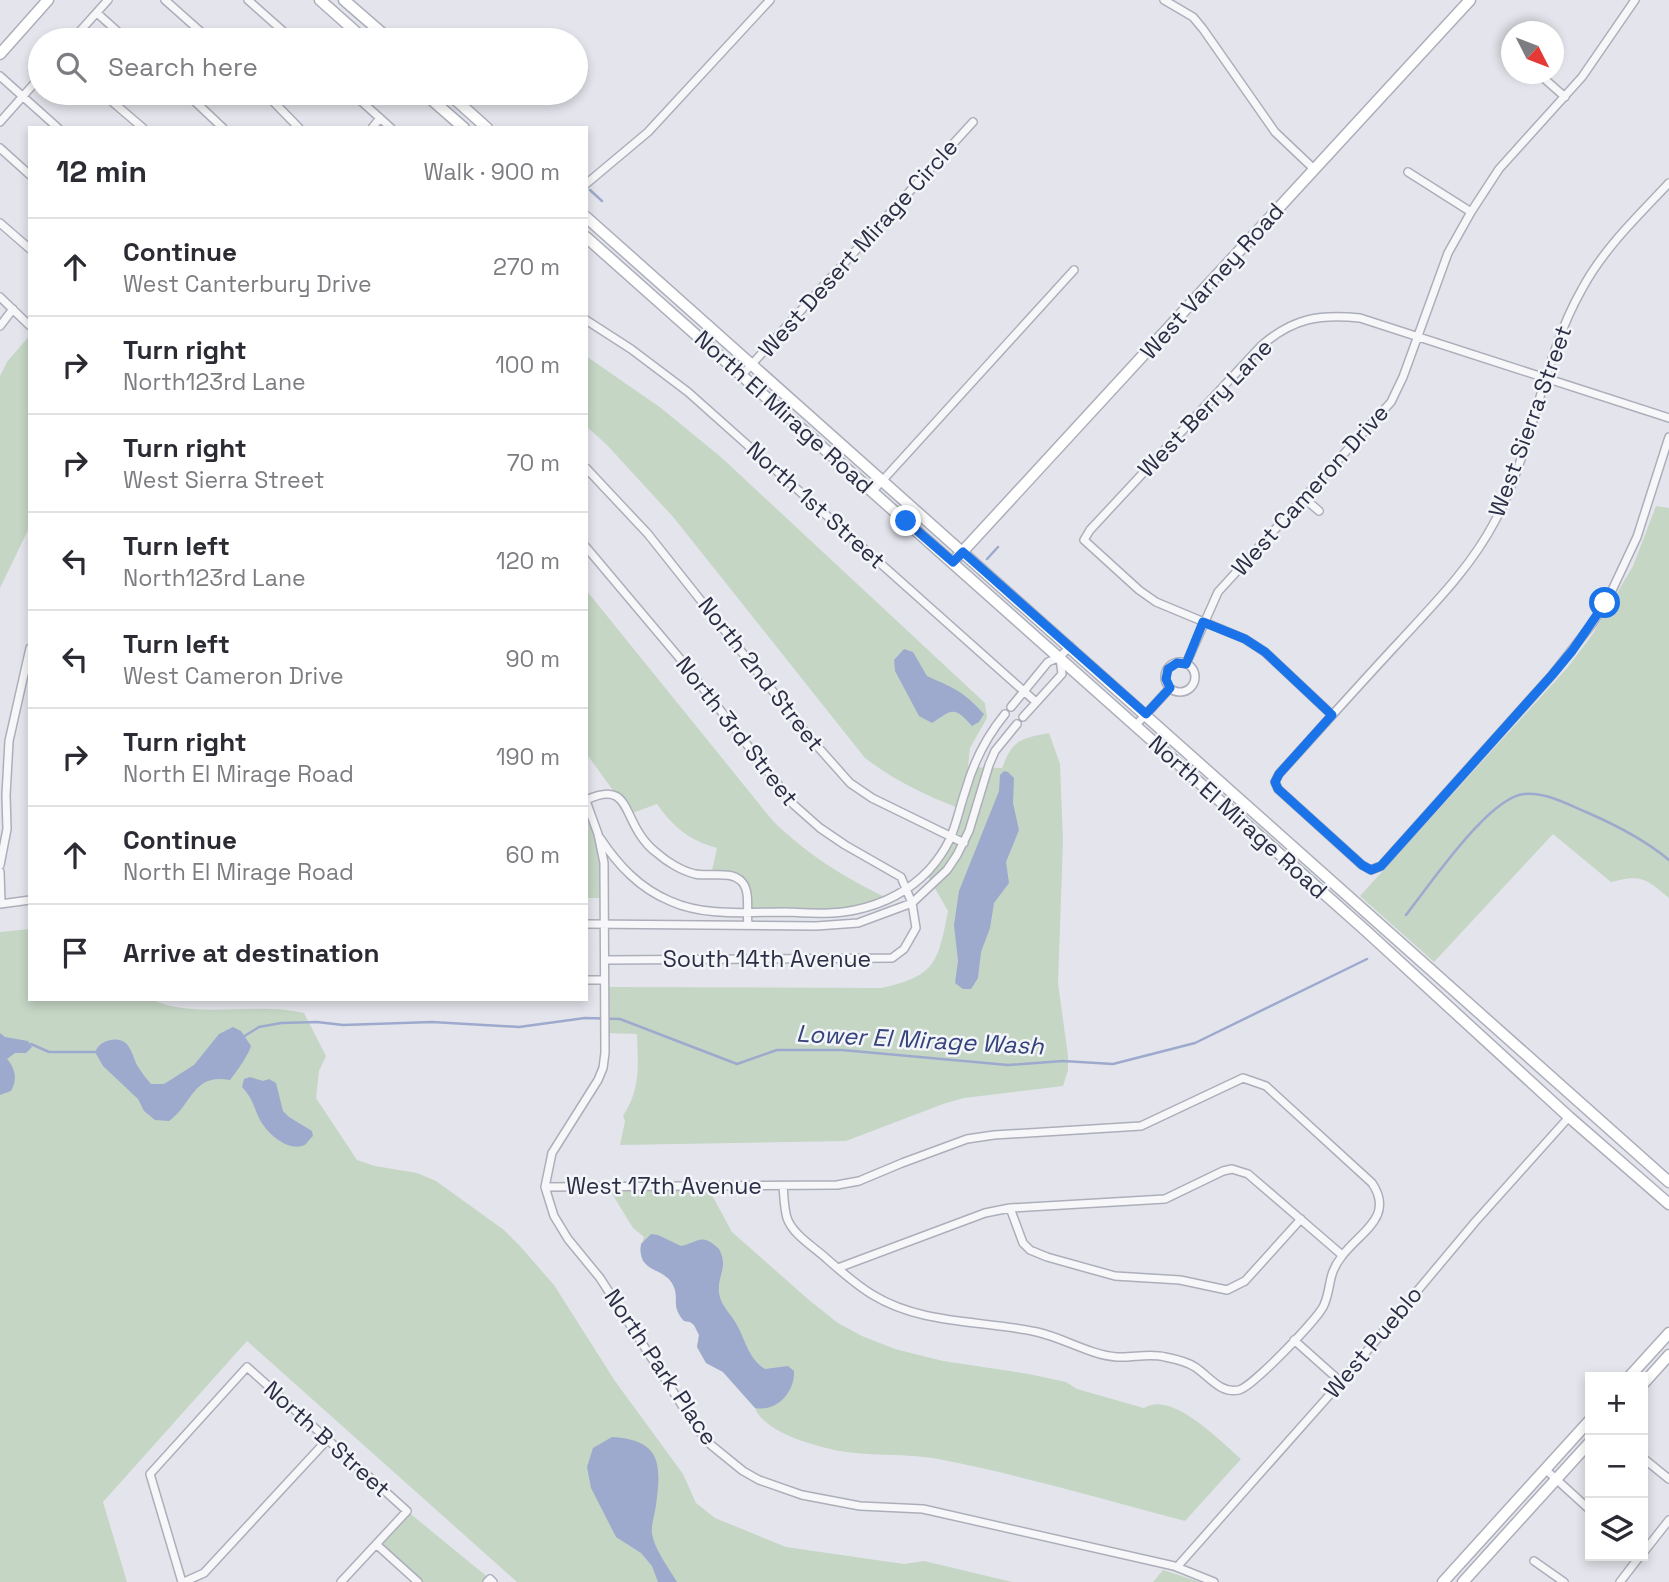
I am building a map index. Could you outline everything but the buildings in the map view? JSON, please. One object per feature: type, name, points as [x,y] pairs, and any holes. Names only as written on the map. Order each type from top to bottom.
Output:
[{"type":"main road","points":[[0,54],[48,0]]},
{"type":"main road","points":[[320,0],[352,28]]},
{"type":"main road","points":[[344,0],[376,28]]},
{"type":"main road","name":"West Varney Road","points":[[953,562],[1470,0]]},
{"type":"main road","points":[[438,105],[462,126]]},
{"type":"main road","points":[[461,105],[485,126]]},
{"type":"main road","name":"North El Mirage Road","points":[[588,219],[1669,1182]]},
{"type":"main road","name":"North El Mirage Road","points":[[588,239],[1365,930],[1569,1117],[1669,1203]]},
{"type":"main road","points":[[1634,1372],[1669,1333]]},
{"type":"main road","points":[[1648,1378],[1669,1355]]},
{"type":"main road","points":[[1443,1582],[1585,1425]]},
{"type":"main road","points":[[1463,1582],[1585,1447]]},
{"type":"street","points":[[83,28],[108,0]]},
{"type":"street","points":[[165,0],[196,28]]},
{"type":"street","points":[[248,0],[280,28]]},
{"type":"street","points":[[588,182],[648,132],[770,0]]},
{"type":"street","points":[[1164,0],[1193,18],[1203,29],[1275,132],[1314,169]]},
{"type":"street","name":"West Cameron Drive","points":[[1186,664],[1218,592],[1391,402],[1403,377],[1448,253],[1471,212],[1499,169],[1582,77],[1634,0]]},
{"type":"street","points":[[97,13],[114,28]]},
{"type":"street","points":[[0,76],[28,101]]},
{"type":"street","points":[[1550,84],[1565,97]]},
{"type":"street","points":[[0,122],[28,90]]},
{"type":"street","points":[[33,105],[56,126]]},
{"type":"street","points":[[116,105],[141,126]]},
{"type":"street","points":[[199,105],[221,126]]},
{"type":"street","points":[[277,105],[297,126]]},
{"type":"street","points":[[365,105],[389,126]]},
{"type":"street","points":[[374,126],[380,118]]},
{"type":"street","name":"West Desert Mirage Circle","points":[[742,375],[973,122]]},
{"type":"street","points":[[0,148],[28,173]]},
{"type":"street","points":[[1408,172],[1471,212]]},
{"type":"street","name":"West Sierra Street","points":[[1669,183],[1618,238],[1587,280],[1568,316],[1506,497],[1484,541],[1446,592],[1332,715],[1279,774],[1275,782],[1278,789],[1362,865],[1371,870],[1381,866],[1552,675],[1592,624],[1637,537],[1669,437]]},
{"type":"street","points":[[0,223],[28,247]]},
{"type":"street","points":[[873,491],[1074,270]]},
{"type":"street","points":[[0,297],[28,324]]},
{"type":"street","points":[[0,326],[13,309]]},
{"type":"street","name":"West Berry Lane","points":[[1203,622],[1156,602],[1084,540],[1099,520],[1262,345],[1275,334],[1307,319],[1330,316],[1360,318],[1669,418]]},
{"type":"street","name":"North 1st Street","points":[[588,321],[631,349],[688,392],[1035,702]]},
{"type":"street","name":"North 2nd Street","points":[[588,470],[648,534],[850,783],[872,798],[964,843]]},
{"type":"street","points":[[1304,498],[1318,511]]},
{"type":"street","name":"North 3rd Street","points":[[588,549],[682,661],[794,805],[828,834],[901,877],[907,891]]},
{"type":"street","points":[[1203,622],[1245,639],[1265,652],[1332,715]]},
{"type":"street","points":[[1011,707],[1048,662],[1060,657],[1070,646]]},
{"type":"street","points":[[0,865],[7,830],[9,741],[28,657]]},
{"type":"street","points":[[1023,717],[1062,674],[1060,657]]},
{"type":"street","name":"West Cameron Drive","points":[[1177,663],[1186,664],[1195,674],[1191,687],[1183,692],[1170,688],[1166,679],[1168,669],[1177,663]]},
{"type":"street","name":"West Cameron Drive","points":[[1136,725],[1170,688]]},
{"type":"street","points":[[598,834],[616,862],[653,893],[688,907],[708,911],[747,912],[855,910],[907,891],[937,860],[957,826],[975,762],[992,730],[1005,713]]},
{"type":"street","points":[[588,924],[816,926],[858,923],[912,903],[947,870],[964,843],[995,751],[1017,724]]},
{"type":"street","points":[[588,799],[608,793],[618,796],[639,833],[660,856],[695,874],[736,877],[745,885],[747,891],[748,925]]},
{"type":"street","points":[[545,1187],[552,1153],[603,1068],[604,863],[588,806]]},
{"type":"street","points":[[0,872],[1,903],[28,900]]},
{"type":"street","name":"South 14th Avenue","points":[[605,960],[892,958],[904,949],[916,928],[907,891]]},
{"type":"street","points":[[588,980],[603,980]]},
{"type":"street","name":"West 17th Avenue","points":[[545,1187],[837,1185],[859,1181],[967,1139],[1142,1126],[1234,1081],[1250,1079],[1266,1086],[1372,1183],[1379,1193],[1380,1206],[1376,1220],[1342,1255],[1331,1273],[1324,1307],[1256,1381],[1241,1390],[1227,1391],[1192,1365],[1177,1359],[1144,1355],[1116,1357],[1034,1331],[934,1318],[874,1296],[794,1229],[787,1217],[783,1186]]},
{"type":"street","name":"West Pueblo","points":[[1177,1567],[1341,1382],[1466,1232],[1569,1117]]},
{"type":"street","points":[[838,1268],[985,1213],[1010,1208],[1166,1199],[1232,1169],[1248,1174],[1342,1255]]},
{"type":"street","name":"North Park Place","points":[[545,1187],[554,1216],[568,1239],[600,1278],[696,1427],[711,1445],[743,1471],[759,1480],[802,1495],[860,1506],[923,1509],[1177,1567],[1214,1582]]},
{"type":"street","points":[[1010,1208],[1023,1243],[1030,1250],[1047,1257],[1115,1276],[1180,1280],[1227,1290],[1245,1281],[1301,1219]]},
{"type":"street","points":[[1294,1340],[1341,1382]]},
{"type":"street","name":"North B Street","points":[[183,1582],[150,1474],[247,1367],[407,1511],[376,1544]]},
{"type":"street","points":[[183,1582],[204,1573],[328,1439]]},
{"type":"street","points":[[1648,1462],[1669,1479]]},
{"type":"street","points":[[1545,1469],[1585,1505]]},
{"type":"street","points":[[1648,1546],[1669,1520]]},
{"type":"street","points":[[341,1582],[376,1544],[418,1582]]},
{"type":"street","points":[[1534,1561],[1564,1582]]},
{"type":"street","points":[[1620,1582],[1636,1561]]},
{"type":"green space","points":[[28,337],[28,530],[0,588],[0,376],[7,362]]},
{"type":"green space","points":[[588,357],[661,408],[722,458],[985,703],[987,718],[970,748],[968,767],[1002,768],[1010,751],[1019,742],[1049,733],[1060,764],[1063,841],[1058,983],[1068,1056],[1068,1070],[1063,1086],[964,1098],[846,1141],[620,1145],[625,1121],[623,1116],[636,1086],[637,1034],[605,1033],[604,987],[882,988],[914,978],[931,964],[941,943],[948,911],[926,873],[937,860],[961,809],[911,787],[865,758],[674,518],[588,428]]},
{"type":"green space","points":[[1656,506],[1669,508],[1669,898],[1648,882],[1637,878],[1611,882],[1553,834],[1434,962],[1360,896],[1568,667],[1592,635],[1633,566]]},
{"type":"green space","points":[[588,592],[773,821],[828,865],[889,899],[855,910],[747,912],[747,891],[741,881],[711,875],[717,848],[682,832],[657,804],[630,814],[588,756]]},
{"type":"green space","points":[[588,806],[598,834],[604,898],[588,898]]},
{"type":"green space","points":[[28,929],[28,1001],[156,1001],[194,1009],[275,1009],[304,1013],[326,1056],[319,1071],[316,1098],[357,1160],[417,1173],[436,1181],[504,1230],[519,1245],[554,1285],[615,1381],[683,1474],[696,1503],[715,1518],[786,1547],[904,1564],[924,1561],[1012,1582],[517,1582],[247,1341],[103,1502],[127,1582],[0,1582],[0,932]]},
{"type":"green space","points":[[707,1186],[732,1232],[809,1300],[838,1323],[862,1336],[895,1349],[943,1361],[1066,1382],[1077,1389],[1144,1408],[1155,1404],[1168,1406],[1196,1420],[1241,1459],[1185,1521],[969,1465],[923,1457],[836,1450],[784,1434],[766,1423],[723,1372],[706,1363],[697,1347],[699,1335],[694,1325],[684,1321],[677,1310],[673,1285],[642,1257],[640,1249],[644,1237],[633,1228],[608,1187]]},
{"type":"green space","points":[[407,1511],[490,1579],[487,1582],[418,1582],[376,1544]]},
{"type":"green space","points":[[1163,1570],[1200,1582],[1153,1582]]},
{"type":"water","points":[[904,649],[913,652],[927,676],[958,691],[977,706],[984,714],[979,722],[972,726],[956,712],[948,713],[932,723],[919,716],[895,671],[894,660]]},
{"type":"water","points":[[1004,771],[1014,778],[1013,803],[1019,830],[1006,862],[1009,883],[994,903],[990,928],[981,952],[978,978],[971,989],[963,989],[955,983],[958,961],[954,925],[959,891],[999,791],[1000,775]]},
{"type":"water","points":[[233,1027],[241,1031],[251,1046],[239,1068],[230,1080],[217,1079],[200,1085],[169,1121],[155,1120],[144,1111],[138,1099],[103,1066],[95,1052],[100,1045],[114,1039],[125,1042],[151,1084],[164,1084],[194,1065],[219,1034]]},
{"type":"water","points":[[0,1033],[5,1037],[28,1041],[32,1047],[26,1053],[15,1053],[7,1059],[14,1070],[15,1078],[11,1091],[0,1095]]},
{"type":"water","points":[[250,1077],[263,1081],[269,1079],[276,1083],[283,1111],[312,1131],[313,1136],[305,1144],[291,1146],[275,1138],[267,1130],[242,1087],[244,1079]]},
{"type":"water","points":[[651,1234],[681,1246],[704,1240],[719,1249],[723,1261],[720,1298],[736,1322],[752,1355],[765,1369],[788,1366],[794,1371],[794,1379],[788,1393],[777,1404],[755,1408],[723,1372],[706,1363],[697,1347],[699,1335],[694,1325],[684,1321],[677,1311],[673,1285],[643,1260],[641,1244]]},
{"type":"water","points":[[612,1437],[640,1443],[649,1448],[654,1456],[658,1490],[652,1526],[653,1539],[677,1582],[658,1582],[652,1566],[641,1553],[616,1537],[591,1488],[587,1467],[593,1448]]},
{"type":"waterway","points":[[590,190],[602,201]]},
{"type":"waterway","points":[[987,559],[998,547]]},
{"type":"waterway","name":"Lower El Mirage Wash","points":[[1406,915],[1474,829],[1505,802],[1519,795],[1536,794],[1570,805],[1629,833],[1669,860]]},
{"type":"waterway","name":"Lower El Mirage Wash","points":[[243,1037],[259,1027],[281,1023],[317,1022],[343,1025],[432,1022],[519,1027],[585,1018],[620,1019],[737,1064],[777,1050],[842,1050],[1008,1065],[1063,1061],[1113,1064],[1195,1043],[1367,959]]},
{"type":"waterway","name":"Lower El Mirage Wash","points":[[31,1044],[49,1052],[96,1052]]},
{"type":"route","points":[[906,521],[953,562],[963,552],[1146,714],[1170,688],[1166,679],[1168,669],[1177,663],[1186,664],[1203,622],[1245,639],[1265,652],[1332,715],[1279,774],[1275,782],[1278,789],[1362,865],[1371,870],[1381,866],[1552,675],[1605,603]]}]
